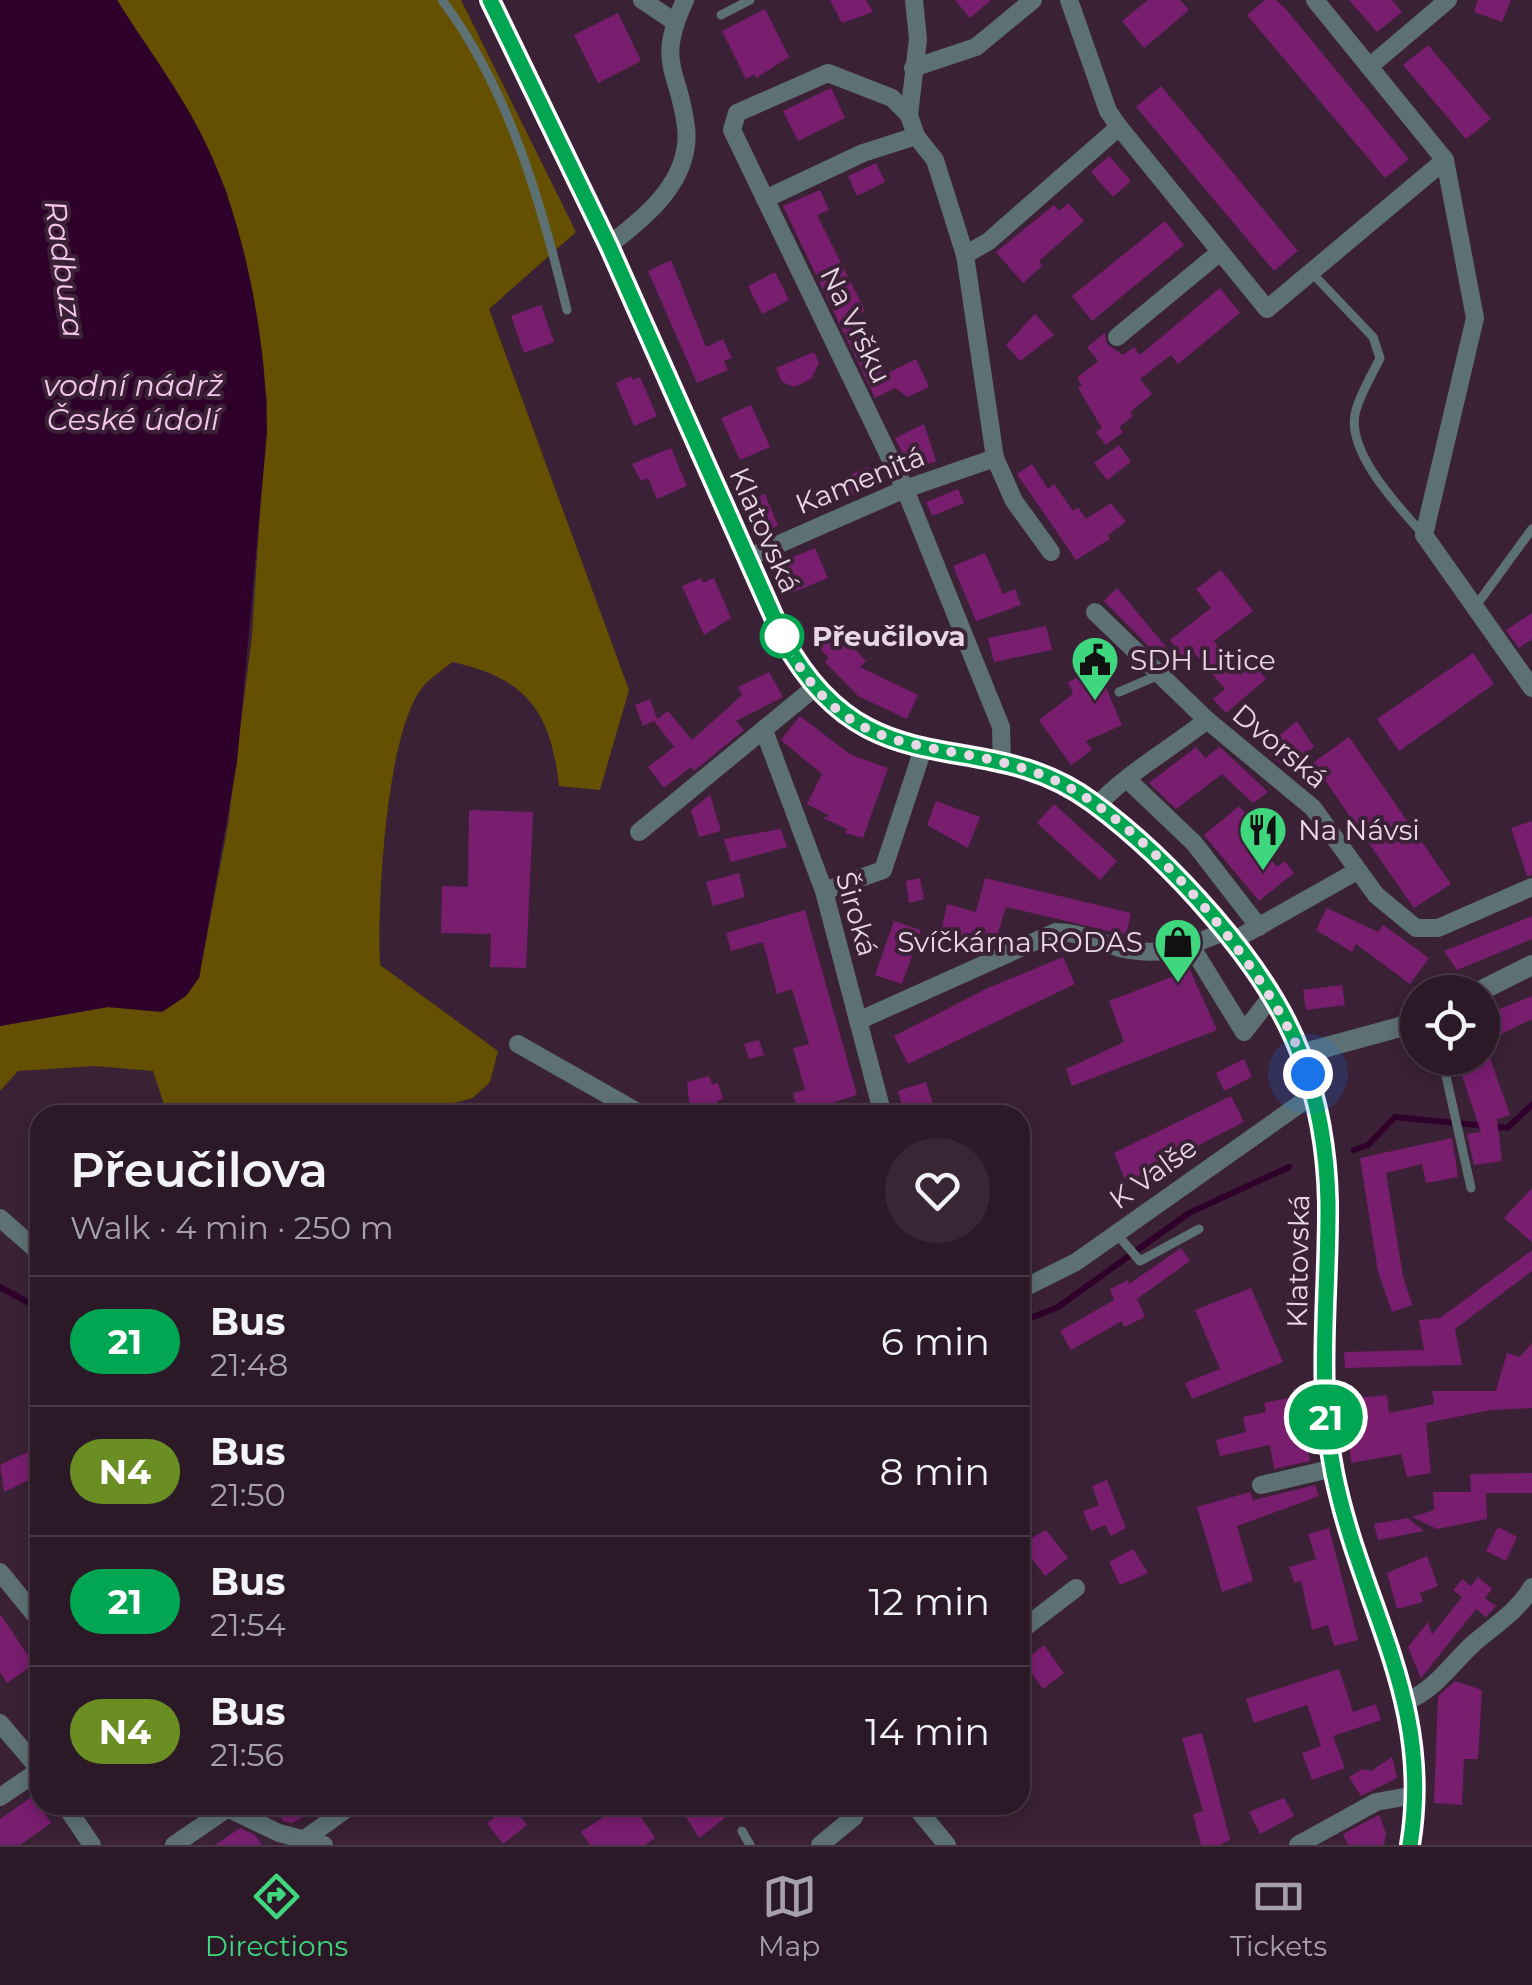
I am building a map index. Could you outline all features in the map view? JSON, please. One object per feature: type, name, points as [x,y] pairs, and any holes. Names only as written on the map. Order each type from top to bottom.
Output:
[{"type":"main road","name":"Klatovská","points":[[490,0],[609,246],[784,640],[814,688],[862,726],[924,750],[1052,779],[1097,806],[1154,856],[1227,937],[1271,997],[1301,1054],[1314,1094],[1326,1158],[1324,1373],[1334,1468],[1414,1735],[1416,1795],[1410,1845]]},
{"type":"street","points":[[642,0],[675,22]]},
{"type":"street","points":[[609,246],[649,212],[680,167],[686,129],[671,77],[669,48],[675,22],[686,0]]},
{"type":"street","points":[[914,0],[918,39],[909,115],[916,136],[935,160],[964,255],[995,458],[1014,502],[1051,552]]},
{"type":"street","points":[[913,68],[976,47],[1032,0]]},
{"type":"street","points":[[1315,0],[1445,160],[1475,318],[1424,535],[1532,688]]},
{"type":"street","points":[[1369,67],[1448,0]]},
{"type":"street","points":[[1078,3],[1108,112],[1267,309],[1445,160]]},
{"type":"street","name":"Na Vršku","points":[[909,115],[892,98],[828,73],[747,107],[731,121],[905,490],[1001,727],[1002,765]]},
{"type":"street","points":[[964,255],[989,241],[1118,127]]},
{"type":"street","points":[[765,199],[863,154],[916,136]]},
{"type":"street","points":[[1116,337],[1220,252]]},
{"type":"street","name":"Kamenitá","points":[[747,558],[905,490],[995,458]]},
{"type":"street","name":"Dvorská","points":[[1096,612],[1207,720],[1313,808],[1357,871],[1396,915],[1416,928],[1438,928],[1532,887]]},
{"type":"street","points":[[639,832],[765,733],[814,688]]},
{"type":"street","points":[[1097,806],[1110,790],[1128,781],[1207,720]]},
{"type":"street","name":"Široká","points":[[765,733],[824,891],[880,1105]]},
{"type":"street","points":[[824,891],[883,870],[924,750]]},
{"type":"street","points":[[1128,781],[1194,844],[1258,927]]},
{"type":"street","points":[[858,1021],[1056,932],[1078,932],[1107,945],[1152,955],[1258,927],[1357,871]]},
{"type":"street","points":[[1191,946],[1244,1032],[1271,997]]},
{"type":"street","points":[[1500,981],[1532,965]]},
{"type":"street","points":[[1301,1054],[1400,1027]]},
{"type":"street","points":[[518,1044],[625,1105]]},
{"type":"street","name":"K Valše","points":[[1030,1285],[1120,1240],[1314,1094]]},
{"type":"street","points":[[0,1218],[30,1244]]},
{"type":"street","points":[[1261,1485],[1334,1468]]},
{"type":"street","points":[[0,1572],[30,1609]]},
{"type":"street","points":[[1407,1702],[1427,1693],[1474,1644],[1522,1604],[1532,1587]]},
{"type":"street","points":[[1030,1618],[1076,1588]]},
{"type":"street","points":[[0,1723],[30,1758]]},
{"type":"street","points":[[0,1797],[30,1777]]},
{"type":"street","points":[[1298,1845],[1376,1802],[1416,1795]]},
{"type":"street","points":[[72,1815],[92,1845]]},
{"type":"street","points":[[174,1845],[213,1815]]},
{"type":"street","points":[[241,1815],[299,1843],[324,1845]]},
{"type":"street","points":[[299,1843],[338,1815]]},
{"type":"street","points":[[820,1845],[847,1815]]},
{"type":"street","points":[[922,1815],[947,1845]]},
{"type":"lane","points":[[442,0],[486,67],[535,193],[567,310]]},
{"type":"lane","points":[[721,15],[750,0]]},
{"type":"lane","points":[[1311,272],[1373,337],[1380,358],[1354,414],[1364,455],[1382,489],[1424,535]]},
{"type":"lane","points":[[1475,607],[1532,529]]},
{"type":"lane","points":[[1119,692],[1158,675]]},
{"type":"lane","points":[[1446,1075],[1471,1188]]},
{"type":"lane","points":[[1120,1240],[1134,1260],[1200,1229]]},
{"type":"lane","points":[[742,1830],[750,1845]]},
{"type":"shaded area","points":[[117,0],[461,0],[576,232],[489,309],[629,690],[600,790],[559,786],[549,738],[531,702],[499,678],[452,662],[422,688],[410,710],[400,742],[386,821],[380,965],[498,1051],[490,1082],[473,1098],[447,1105],[162,1105],[153,1071],[95,1066],[18,1071],[0,1091],[0,1026],[108,1007],[152,1011],[199,978],[228,825],[252,636],[267,400],[227,193],[202,137]]},
{"type":"water","name":"vodní nádrž České údolí","points":[[0,0],[117,0],[180,96],[212,157],[245,256],[259,328],[267,433],[237,762],[199,978],[186,996],[162,1012],[108,1007],[0,1026]]},
{"type":"building","points":[[830,0],[866,0],[873,12],[842,23]]},
{"type":"building","points":[[955,0],[991,0],[970,18]]},
{"type":"building","points":[[1148,0],[1180,0],[1189,10],[1144,48],[1122,21]]},
{"type":"building","points":[[1265,0],[1276,0],[1285,8],[1409,159],[1385,178],[1247,15]]},
{"type":"building","points":[[1349,0],[1392,0],[1402,12],[1377,32]]},
{"type":"building","points":[[1478,0],[1511,0],[1502,22],[1474,12]]},
{"type":"building","points":[[765,9],[789,57],[756,78],[755,74],[746,79],[722,31]]},
{"type":"building","points":[[618,13],[641,61],[598,83],[574,35]]},
{"type":"building","points":[[1428,45],[1491,119],[1466,139],[1403,65]]},
{"type":"building","points":[[1161,86],[1298,251],[1274,271],[1136,107]]},
{"type":"building","points":[[831,88],[845,118],[798,141],[783,111]]},
{"type":"building","points":[[1109,156],[1131,181],[1113,197],[1091,172]]},
{"type":"building","points":[[876,163],[885,182],[857,196],[848,176]]},
{"type":"building","points":[[820,190],[829,210],[817,215],[865,311],[855,316],[884,375],[916,359],[929,387],[908,397],[895,388],[875,398],[783,206]]},
{"type":"building","points":[[1068,203],[1084,221],[1039,261],[1042,266],[1023,283],[996,252],[1054,205],[1059,211]]},
{"type":"building","points":[[1165,221],[1184,245],[1092,321],[1072,296]]},
{"type":"building","points":[[671,260],[706,347],[723,339],[732,358],[724,361],[728,370],[697,383],[648,271]]},
{"type":"building","points":[[775,272],[789,300],[762,314],[748,286]]},
{"type":"building","points":[[1220,288],[1240,313],[1178,364],[1171,355],[1140,379],[1152,394],[1130,412],[1133,416],[1119,427],[1123,432],[1106,445],[1096,432],[1102,428],[1078,388],[1082,385],[1077,378],[1098,361],[1087,347],[1105,333],[1107,344],[1123,355],[1134,347],[1140,355]]},
{"type":"building","points":[[541,305],[554,342],[524,353],[511,316]]},
{"type":"building","points":[[1035,314],[1054,335],[1020,361],[1006,345]]},
{"type":"building","points":[[814,352],[819,363],[811,379],[794,387],[782,382],[776,368]]},
{"type":"building","points":[[631,376],[633,380],[640,377],[657,416],[634,426],[616,383]]},
{"type":"building","points":[[751,405],[770,447],[740,460],[721,418]]},
{"type":"building","points":[[924,424],[936,461],[911,471],[895,438]]},
{"type":"building","points":[[1119,445],[1131,462],[1107,480],[1094,463]]},
{"type":"building","points":[[671,448],[687,486],[657,499],[648,478],[641,481],[632,464]]},
{"type":"building","points":[[1032,464],[1048,489],[1054,484],[1073,511],[1078,507],[1086,519],[1111,503],[1126,522],[1108,535],[1110,539],[1076,560],[1017,474]]},
{"type":"building","points":[[868,467],[876,485],[851,496],[843,478]]},
{"type":"building","points":[[958,489],[964,503],[932,516],[926,502]]},
{"type":"building","points":[[765,494],[778,526],[762,532],[748,500]]},
{"type":"building","points":[[815,548],[828,578],[789,594],[776,564]]},
{"type":"building","points":[[985,553],[1003,594],[1015,589],[1021,605],[976,621],[953,566]]},
{"type":"building","points":[[1221,570],[1253,611],[1214,641],[1241,675],[1253,664],[1266,679],[1226,713],[1213,699],[1225,689],[1191,649],[1182,656],[1170,640],[1211,608],[1196,589]]},
{"type":"building","points":[[701,578],[703,583],[714,578],[731,618],[704,635],[682,586]]},
{"type":"building","points":[[1117,588],[1166,647],[1157,655],[1104,601]]},
{"type":"building","points":[[1532,613],[1532,639],[1519,648],[1506,630]]},
{"type":"building","points":[[1046,626],[1052,650],[994,662],[988,638]]},
{"type":"building","points":[[828,632],[842,646],[847,641],[866,661],[860,667],[918,695],[907,719],[858,696],[825,662],[829,658],[816,645]]},
{"type":"building","points":[[1473,653],[1494,684],[1399,751],[1377,719]]},
{"type":"building","points":[[1098,669],[1122,725],[1086,741],[1092,750],[1071,765],[1039,720],[1073,694],[1068,682]]},
{"type":"building","points":[[769,672],[783,697],[736,721],[744,730],[694,771],[691,767],[664,788],[648,767],[674,747],[654,721],[643,726],[635,705],[650,699],[657,719],[668,711],[692,740],[742,695],[738,687]]},
{"type":"building","points":[[800,716],[851,755],[888,768],[863,838],[845,833],[847,829],[823,818],[830,816],[807,804],[822,774],[781,740]]},
{"type":"building","points":[[1297,721],[1314,747],[1287,770],[1264,748]]},
{"type":"building","points":[[1349,737],[1451,884],[1414,908],[1313,763]]},
{"type":"building","points":[[1196,747],[1205,758],[1220,747],[1268,792],[1253,803],[1222,774],[1176,809],[1149,783]]},
{"type":"building","points":[[710,795],[721,831],[699,837],[691,810]]},
{"type":"building","points":[[936,801],[980,817],[968,848],[927,825]]},
{"type":"building","points":[[1054,804],[1117,861],[1100,880],[1037,823]]},
{"type":"building","points":[[1239,806],[1251,820],[1244,826],[1277,867],[1285,861],[1294,873],[1259,901],[1204,835]]},
{"type":"building","points":[[469,810],[533,812],[526,968],[490,967],[491,934],[441,933],[442,886],[468,887]]},
{"type":"building","points":[[1532,821],[1532,875],[1527,876],[1511,828]]},
{"type":"building","points":[[781,829],[787,847],[731,862],[724,839]]},
{"type":"building","points":[[739,873],[745,897],[713,906],[706,882]]},
{"type":"building","points":[[920,878],[924,899],[909,903],[906,881]]},
{"type":"building","points":[[985,878],[1131,913],[1126,935],[1006,907],[994,946],[941,933],[947,904],[976,912]]},
{"type":"building","points":[[1327,908],[1378,932],[1383,925],[1429,958],[1417,975],[1400,977],[1356,944],[1352,952],[1316,930]]},
{"type":"building","points":[[805,910],[857,1095],[834,1102],[835,1105],[796,1105],[793,1093],[805,1090],[793,1048],[809,1044],[792,989],[777,994],[763,942],[731,951],[726,933]]},
{"type":"building","points":[[1532,916],[1532,939],[1457,970],[1444,951]]},
{"type":"building","points":[[894,921],[921,930],[902,984],[875,975]]},
{"type":"building","points":[[1063,957],[1075,984],[908,1064],[894,1036],[988,988]]},
{"type":"building","points":[[1190,970],[1217,1030],[1072,1086],[1066,1069],[1124,1042],[1109,1001]]},
{"type":"building","points":[[1342,985],[1345,1005],[1306,1010],[1303,990]]},
{"type":"building","points":[[1532,996],[1532,1019],[1500,1034],[1500,1009]]},
{"type":"building","points":[[759,1040],[764,1055],[749,1059],[744,1044]]},
{"type":"building","points":[[1244,1059],[1252,1077],[1224,1091],[1216,1073]]},
{"type":"building","points":[[1462,1075],[1496,1075],[1510,1115],[1497,1119],[1502,1161],[1474,1165],[1467,1134],[1481,1132]]},
{"type":"building","points":[[709,1076],[712,1084],[718,1083],[723,1099],[717,1101],[718,1105],[690,1105],[687,1082]]},
{"type":"building","points":[[926,1082],[933,1105],[902,1105],[898,1091]]},
{"type":"building","points":[[1231,1096],[1244,1122],[1126,1182],[1114,1153]]},
{"type":"building","points":[[1452,1138],[1458,1177],[1426,1183],[1422,1164],[1386,1173],[1403,1276],[1412,1305],[1392,1312],[1378,1272],[1360,1158]]},
{"type":"building","points":[[1532,1188],[1532,1242],[1504,1218]]},
{"type":"building","points":[[1181,1248],[1190,1261],[1137,1299],[1145,1317],[1124,1327],[1122,1321],[1071,1350],[1060,1331],[1114,1300],[1110,1289],[1128,1280],[1129,1284]]},
{"type":"building","points":[[1532,1250],[1532,1271],[1455,1329],[1462,1365],[1345,1368],[1344,1352],[1424,1350],[1419,1320],[1440,1318]]},
{"type":"building","points":[[1251,1288],[1283,1362],[1192,1399],[1185,1383],[1220,1369],[1195,1310]]},
{"type":"building","points":[[1532,1343],[1532,1408],[1491,1410],[1426,1423],[1431,1473],[1407,1477],[1401,1454],[1351,1463],[1345,1399],[1387,1395],[1389,1413],[1434,1404],[1432,1391],[1496,1391],[1507,1353],[1520,1357]]},
{"type":"building","points":[[1298,1396],[1310,1461],[1274,1469],[1270,1445],[1220,1456],[1216,1440],[1246,1432],[1243,1417],[1266,1412],[1264,1403]]},
{"type":"building","points":[[30,1451],[30,1480],[4,1492],[0,1465]]},
{"type":"building","points":[[1532,1473],[1532,1493],[1486,1493],[1487,1519],[1437,1529],[1412,1517],[1434,1510],[1433,1492],[1471,1492],[1470,1474]]},
{"type":"building","points":[[1107,1480],[1126,1528],[1111,1536],[1105,1525],[1091,1531],[1083,1511],[1099,1505],[1092,1486]]},
{"type":"building","points":[[1315,1485],[1319,1496],[1237,1526],[1253,1581],[1222,1592],[1197,1507],[1250,1492],[1253,1500]]},
{"type":"building","points":[[1408,1518],[1424,1531],[1378,1540],[1374,1524]]},
{"type":"building","points":[[1498,1527],[1517,1537],[1506,1561],[1486,1551]]},
{"type":"building","points":[[1329,1528],[1358,1640],[1334,1646],[1328,1625],[1312,1630],[1301,1581],[1294,1583],[1289,1567],[1316,1559],[1308,1534]]},
{"type":"building","points":[[1046,1530],[1068,1558],[1045,1576],[1030,1556],[1030,1539]]},
{"type":"building","points":[[1133,1549],[1148,1573],[1120,1585],[1109,1562]]},
{"type":"building","points":[[1427,1556],[1438,1586],[1420,1593],[1423,1602],[1397,1609],[1387,1573]]},
{"type":"building","points":[[1478,1577],[1492,1589],[1485,1598],[1496,1606],[1486,1617],[1476,1609],[1421,1678],[1408,1647],[1428,1622],[1432,1635],[1462,1597],[1453,1590],[1462,1579],[1471,1586]]},
{"type":"building","points":[[0,1614],[30,1658],[30,1667],[7,1683],[0,1672]]},
{"type":"building","points":[[1044,1645],[1064,1673],[1043,1689],[1030,1671],[1030,1656]]},
{"type":"building","points":[[1339,1669],[1353,1712],[1376,1704],[1381,1720],[1333,1736],[1345,1768],[1312,1780],[1302,1753],[1321,1746],[1307,1705],[1254,1723],[1246,1699]]},
{"type":"building","points":[[1455,1681],[1482,1690],[1478,1759],[1464,1759],[1462,1805],[1434,1803],[1438,1696]]},
{"type":"building","points":[[1202,1733],[1230,1840],[1220,1845],[1201,1845],[1193,1814],[1203,1811],[1182,1738]]},
{"type":"building","points":[[1392,1757],[1397,1778],[1361,1796],[1349,1777],[1362,1769],[1371,1771]]},
{"type":"building","points":[[30,1798],[30,1815],[46,1815],[51,1823],[20,1845],[0,1845],[0,1819]]},
{"type":"building","points":[[1284,1798],[1294,1816],[1260,1834],[1249,1812]]},
{"type":"building","points":[[279,1815],[306,1815],[292,1823]]},
{"type":"building","points":[[498,1815],[519,1815],[527,1825],[503,1844],[487,1823]]},
{"type":"building","points":[[606,1815],[640,1815],[655,1838],[645,1845],[590,1845],[581,1832]]},
{"type":"building","points":[[685,1815],[723,1815],[725,1818],[699,1838]]},
{"type":"building","points":[[1379,1815],[1386,1833],[1384,1845],[1348,1845],[1343,1834]]},
{"type":"building","points":[[240,1828],[255,1835],[262,1845],[215,1845]]},
{"type":"waterway","points":[[1354,1150],[1368,1145],[1395,1117],[1507,1128],[1532,1105]]},
{"type":"waterway","points":[[1030,1318],[1058,1307],[1189,1213],[1289,1167]]},
{"type":"waterway","points":[[0,1287],[30,1304]]},
{"type":"bus line","name":"21","points":[[490,0],[609,246],[784,640],[814,688],[862,726],[888,738],[909,746],[1030,770],[1093,802],[1186,889],[1258,977],[1294,1037],[1314,1094],[1326,1158],[1326,1422],[1335,1475],[1414,1735],[1416,1795],[1410,1845]]},
{"type":"place","name":"Přeučilova","points":[[782,636]]},
{"type":"place","name":"SDH Litice","points":[[1095,702]]},
{"type":"place","name":"Na Návsi","points":[[1263,872]]},
{"type":"place","name":"Svíčkárna RODAS","points":[[1178,984]]},
{"type":"route","points":[[782,636],[814,688],[862,726],[909,746],[1030,770],[1070,787],[1122,826],[1186,889],[1258,977],[1294,1037],[1308,1074]]},
{"type":"water label","name":"Radbuza","points":[[64,269]]}]
